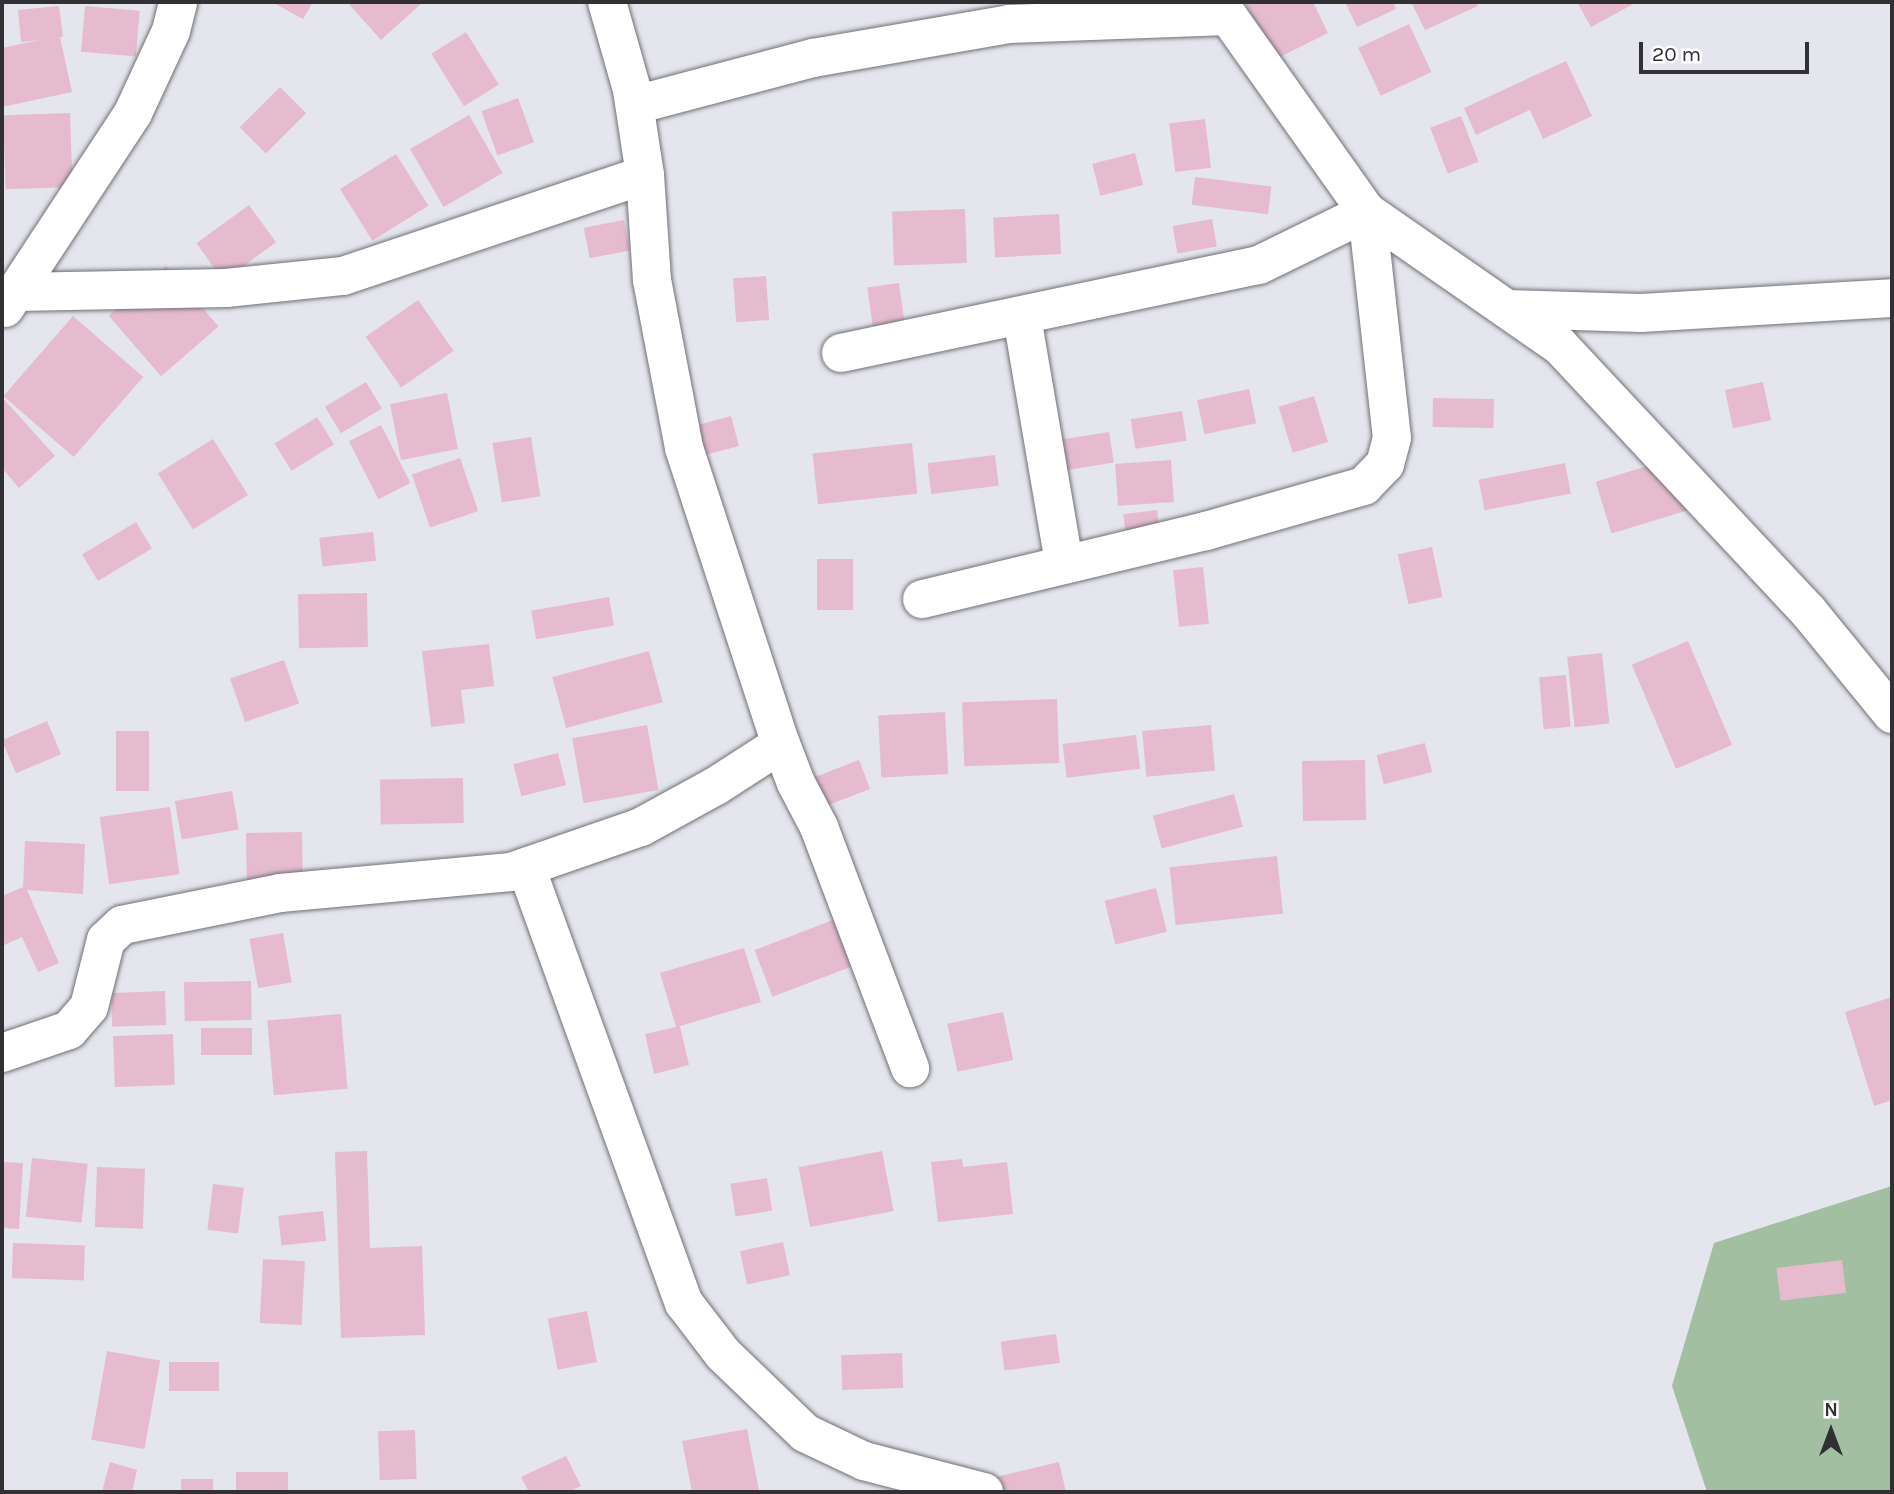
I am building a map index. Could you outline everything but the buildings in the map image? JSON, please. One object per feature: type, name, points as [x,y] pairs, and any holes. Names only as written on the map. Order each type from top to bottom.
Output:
[{"type":"street","points":[[9,302],[133,113],[171,31],[178,2]]},
{"type":"street","points":[[607,2],[635,105],[645,175],[652,280],[684,448],[781,744],[796,783],[819,827],[910,1068]]},
{"type":"street","points":[[635,105],[813,58],[1009,24],[1215,9],[1367,212],[1560,346],[1808,611],[1892,714]]},
{"type":"street","points":[[9,302],[226,288],[343,276],[645,175]]},
{"type":"street","points":[[841,353],[1259,265],[1367,212]]},
{"type":"street","points":[[922,599],[1206,531],[1364,486],[1385,464],[1392,438],[1367,212]]},
{"type":"street","points":[[1507,309],[1641,313],[1892,298]]},
{"type":"street","points":[[1022,317],[1064,564]]},
{"type":"street","points":[[2,1053],[69,1030],[89,1007],[106,940],[122,925],[280,892],[511,872],[641,827],[716,786],[781,744]]},
{"type":"street","points":[[526,867],[684,1303],[723,1354],[805,1433],[864,1461],[984,1492]]},
{"type":"green space","points":[[1892,1186],[1892,1492],[1707,1492],[1672,1386],[1714,1243]]}]
